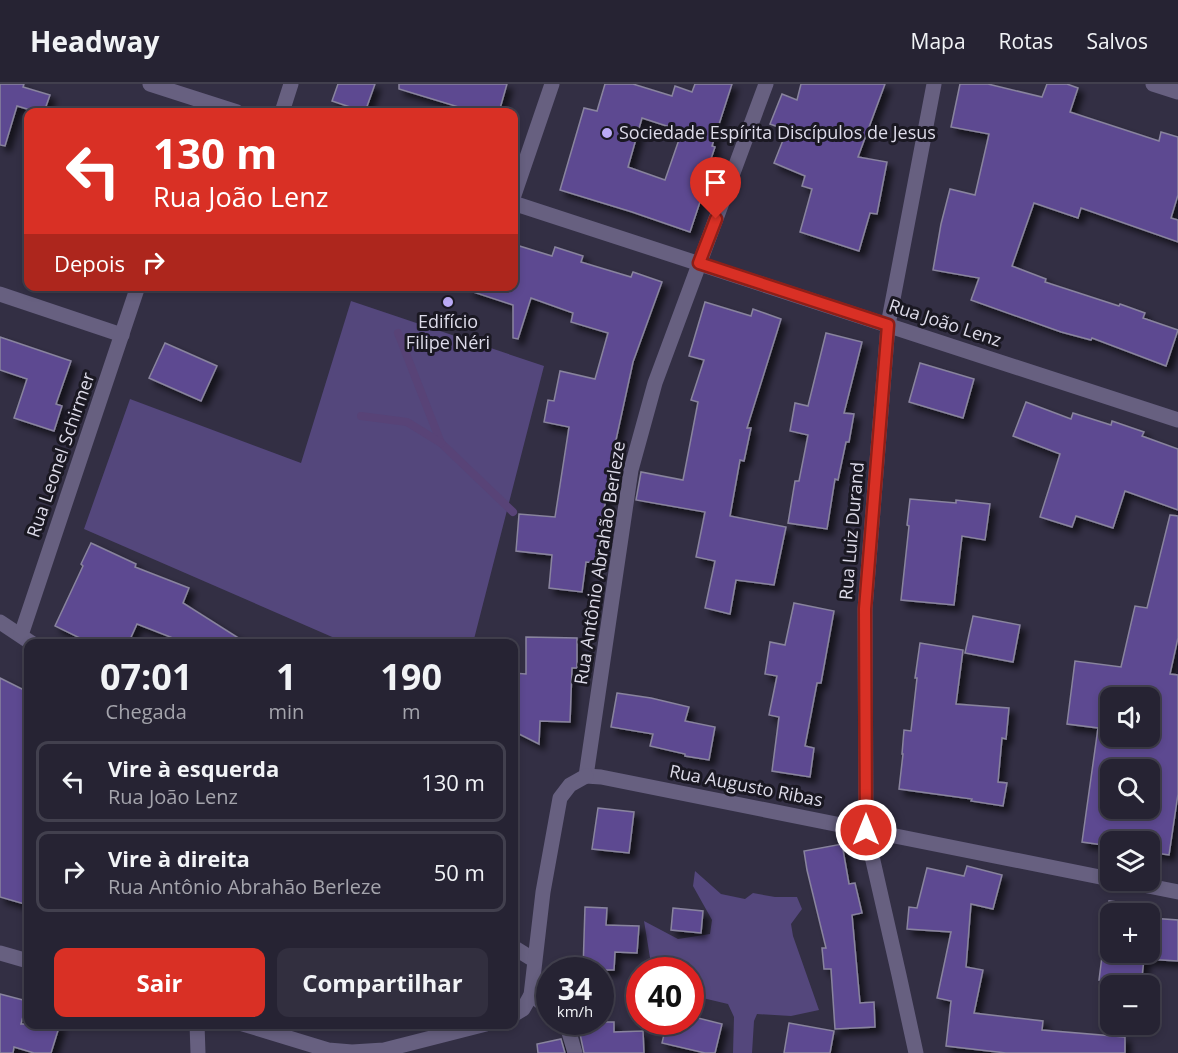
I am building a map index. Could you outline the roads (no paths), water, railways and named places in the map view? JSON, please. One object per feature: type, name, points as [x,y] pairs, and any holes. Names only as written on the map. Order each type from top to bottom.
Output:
[{"type":"street","points":[[150,84],[225,108]]},
{"type":"street","points":[[283,108],[291,84]]},
{"type":"street","points":[[518,183],[552,84]]},
{"type":"street","name":"Rua Antônio Abrahão Berleze","points":[[586,776],[631,470],[655,383],[765,84]]},
{"type":"street","name":"Rua Luiz Durand","points":[[916,1053],[866,830],[865,609],[888,325],[934,84]]},
{"type":"street","points":[[1153,84],[1178,92]]},
{"type":"street","name":"Rua João Lenz","points":[[518,205],[1178,420]]},
{"type":"street","name":"Rua Leonel Schirmer","points":[[27,639],[136,291]]},
{"type":"street","points":[[0,294],[122,335]]},
{"type":"street","points":[[0,622],[26,639]]},
{"type":"street","points":[[518,1012],[523,1009],[531,995],[547,866],[560,798],[570,785],[586,776]]},
{"type":"street","name":"Rua Augusto Ribas","points":[[586,776],[601,777],[1100,877]]},
{"type":"street","points":[[1160,888],[1178,892]]},
{"type":"street","points":[[518,950],[534,960]]},
{"type":"street","points":[[0,953],[24,960]]},
{"type":"street","points":[[531,995],[536,999]]},
{"type":"street","points":[[197,1029],[198,1053]]},
{"type":"street","points":[[259,1029],[328,1050],[352,1052],[384,1050],[466,1029]]},
{"type":"street","points":[[570,1035],[575,1053]]},
{"type":"waterway","points":[[398,333],[441,443],[513,512]]},
{"type":"waterway","points":[[361,416],[407,422],[441,443]]},
{"type":"place","name":"Sociedade Espírita Discípulos de Jesus","points":[[607,133]]},
{"type":"place","name":"Edifício Filipe Néri","points":[[448,302]]}]
